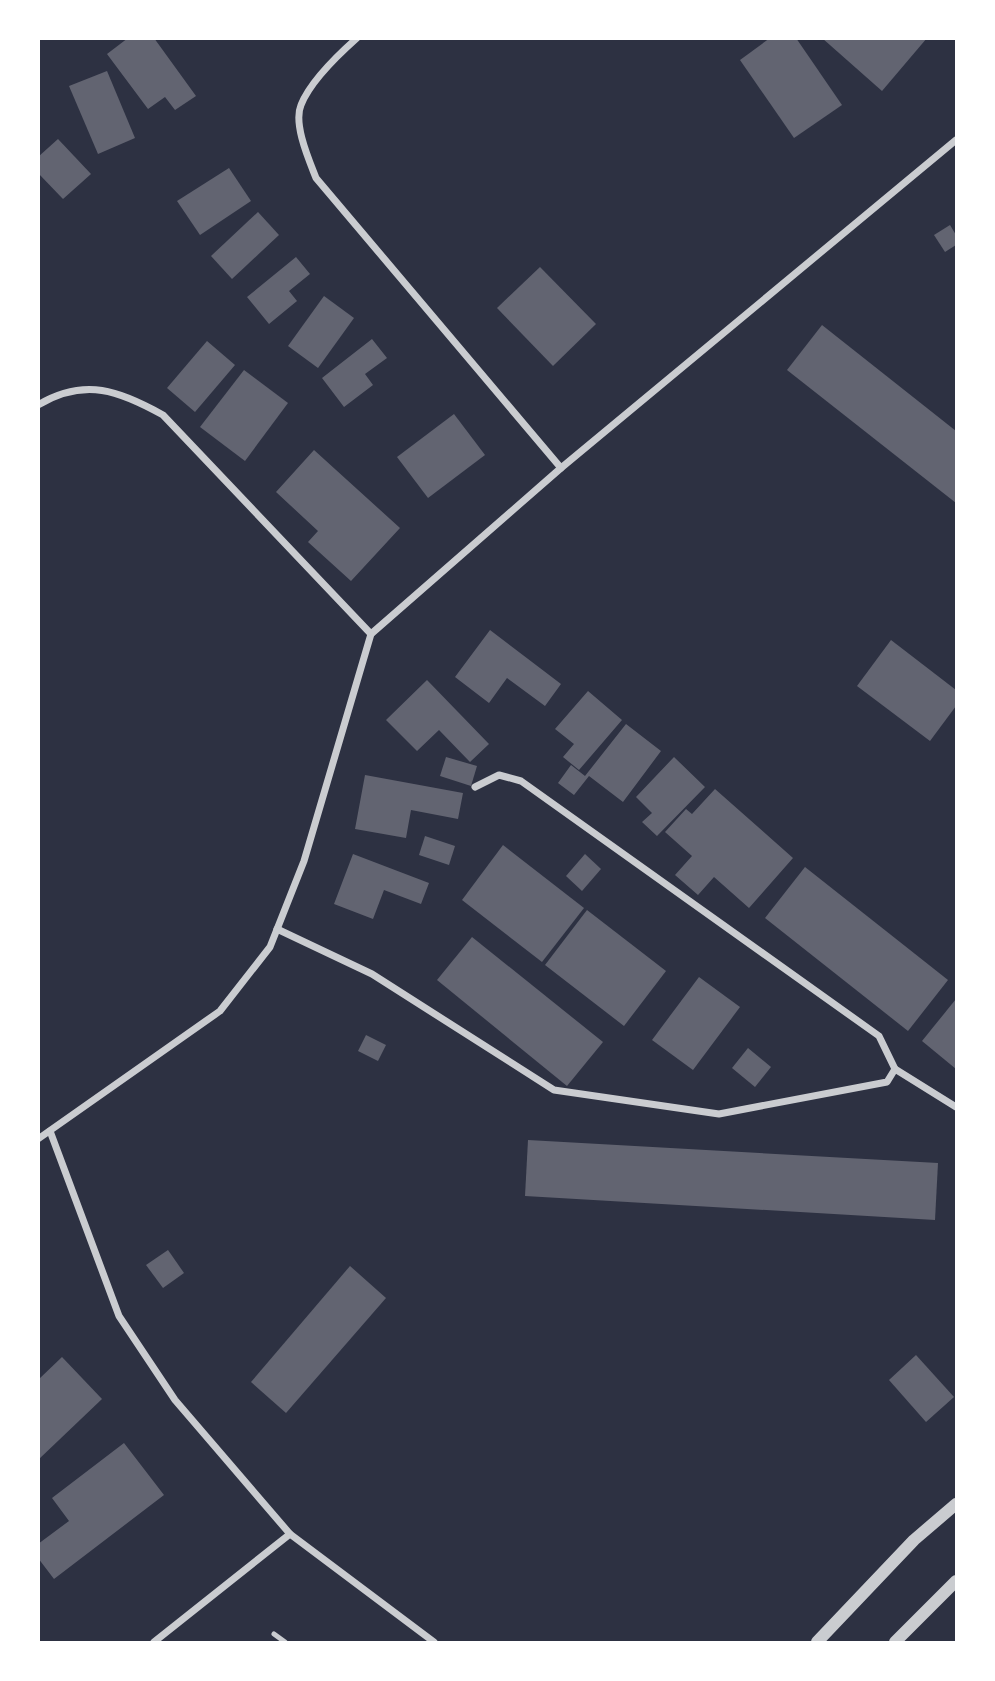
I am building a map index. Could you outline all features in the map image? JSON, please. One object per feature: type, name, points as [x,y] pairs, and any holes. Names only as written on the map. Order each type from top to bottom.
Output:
[{"type":"street","points":[[357,38],[335,58],[300,106],[302,142],[316,178],[561,468]]},
{"type":"street","points":[[38,1139],[220,1011],[270,947],[304,862],[371,634],[561,468],[957,140]]},
{"type":"street","points":[[38,405],[81,388],[125,394],[163,415],[371,634]]},
{"type":"street","points":[[475,787],[499,775],[521,781],[879,1036],[895,1069],[957,1107]]},
{"type":"street","points":[[277,929],[372,974],[554,1090],[719,1114],[887,1082],[895,1069]]},
{"type":"street","points":[[50,1131],[119,1316],[175,1400],[290,1534],[434,1643]]},
{"type":"street","points":[[817,1643],[914,1540],[957,1504]]},
{"type":"street","points":[[154,1643],[290,1534]]},
{"type":"street","points":[[895,1643],[957,1581]]},
{"type":"lane","points":[[274,1634],[285,1643]]},
{"type":"building","points":[[128,38],[154,38],[196,96],[175,110],[165,97],[148,109],[107,54]]},
{"type":"building","points":[[770,38],[796,38],[842,105],[794,138],[740,60]]},
{"type":"building","points":[[822,38],[927,38],[882,91]]},
{"type":"building","points":[[107,71],[135,138],[98,154],[69,86]]},
{"type":"building","points":[[58,139],[91,174],[63,199],[38,173],[38,157]]},
{"type":"building","points":[[229,168],[251,201],[200,235],[177,201]]},
{"type":"building","points":[[258,212],[279,235],[232,279],[211,256]]},
{"type":"building","points":[[950,225],[956,235],[956,245],[945,252],[934,235]]},
{"type":"building","points":[[296,257],[310,274],[289,291],[297,301],[269,324],[247,297]]},
{"type":"building","points":[[540,267],[596,324],[553,366],[497,308]]},
{"type":"building","points":[[324,296],[354,318],[318,368],[288,346]]},
{"type":"building","points":[[822,325],[956,431],[956,503],[787,370]]},
{"type":"building","points":[[372,339],[387,358],[365,374],[373,385],[344,407],[322,378]]},
{"type":"building","points":[[207,341],[235,365],[195,412],[167,388]]},
{"type":"building","points":[[244,370],[288,403],[245,461],[200,427]]},
{"type":"building","points":[[454,414],[485,455],[428,498],[397,457]]},
{"type":"building","points":[[314,450],[400,528],[351,581],[308,542],[318,531],[276,492]]},
{"type":"building","points":[[490,630],[561,684],[545,706],[507,678],[489,703],[455,677]]},
{"type":"building","points":[[891,640],[956,690],[956,706],[930,741],[857,686]]},
{"type":"building","points":[[427,680],[489,744],[470,762],[439,730],[417,751],[386,720]]},
{"type":"building","points":[[588,691],[622,720],[579,770],[563,757],[574,744],[555,729]]},
{"type":"building","points":[[626,724],[661,751],[623,802],[589,776],[574,795],[558,783],[571,765],[585,776]]},
{"type":"building","points":[[446,757],[477,766],[471,786],[440,776]]},
{"type":"building","points":[[674,757],[705,787],[657,836],[642,822],[652,813],[636,797]]},
{"type":"building","points":[[365,775],[463,793],[458,819],[411,810],[406,838],[355,829]]},
{"type":"building","points":[[715,789],[793,858],[749,908],[714,877],[698,895],[675,875],[692,856],[665,832],[686,809],[692,814]]},
{"type":"building","points":[[425,836],[455,846],[449,865],[419,855]]},
{"type":"building","points":[[503,845],[584,908],[542,962],[462,900]]},
{"type":"building","points":[[353,854],[429,883],[421,904],[384,890],[373,919],[334,904]]},
{"type":"building","points":[[585,854],[601,869],[582,891],[566,876]]},
{"type":"building","points":[[805,867],[948,980],[908,1031],[765,918]]},
{"type":"building","points":[[587,910],[666,971],[624,1026],[545,965]]},
{"type":"building","points":[[472,937],[603,1042],[567,1086],[437,980]]},
{"type":"building","points":[[699,977],[740,1007],[693,1070],[652,1040]]},
{"type":"building","points":[[956,999],[956,1069],[922,1041]]},
{"type":"building","points":[[366,1035],[386,1045],[378,1061],[358,1051]]},
{"type":"building","points":[[748,1048],[771,1067],[755,1087],[732,1068]]},
{"type":"building","points":[[528,1140],[938,1163],[935,1220],[525,1196]]},
{"type":"building","points":[[168,1250],[184,1273],[163,1288],[146,1265]]},
{"type":"building","points":[[350,1266],[386,1298],[286,1413],[251,1382]]},
{"type":"building","points":[[916,1355],[954,1397],[926,1422],[889,1380]]},
{"type":"building","points":[[62,1357],[102,1399],[38,1460],[38,1380]]},
{"type":"building","points":[[124,1443],[164,1495],[54,1579],[38,1558],[38,1544],[69,1521],[52,1498]]}]
